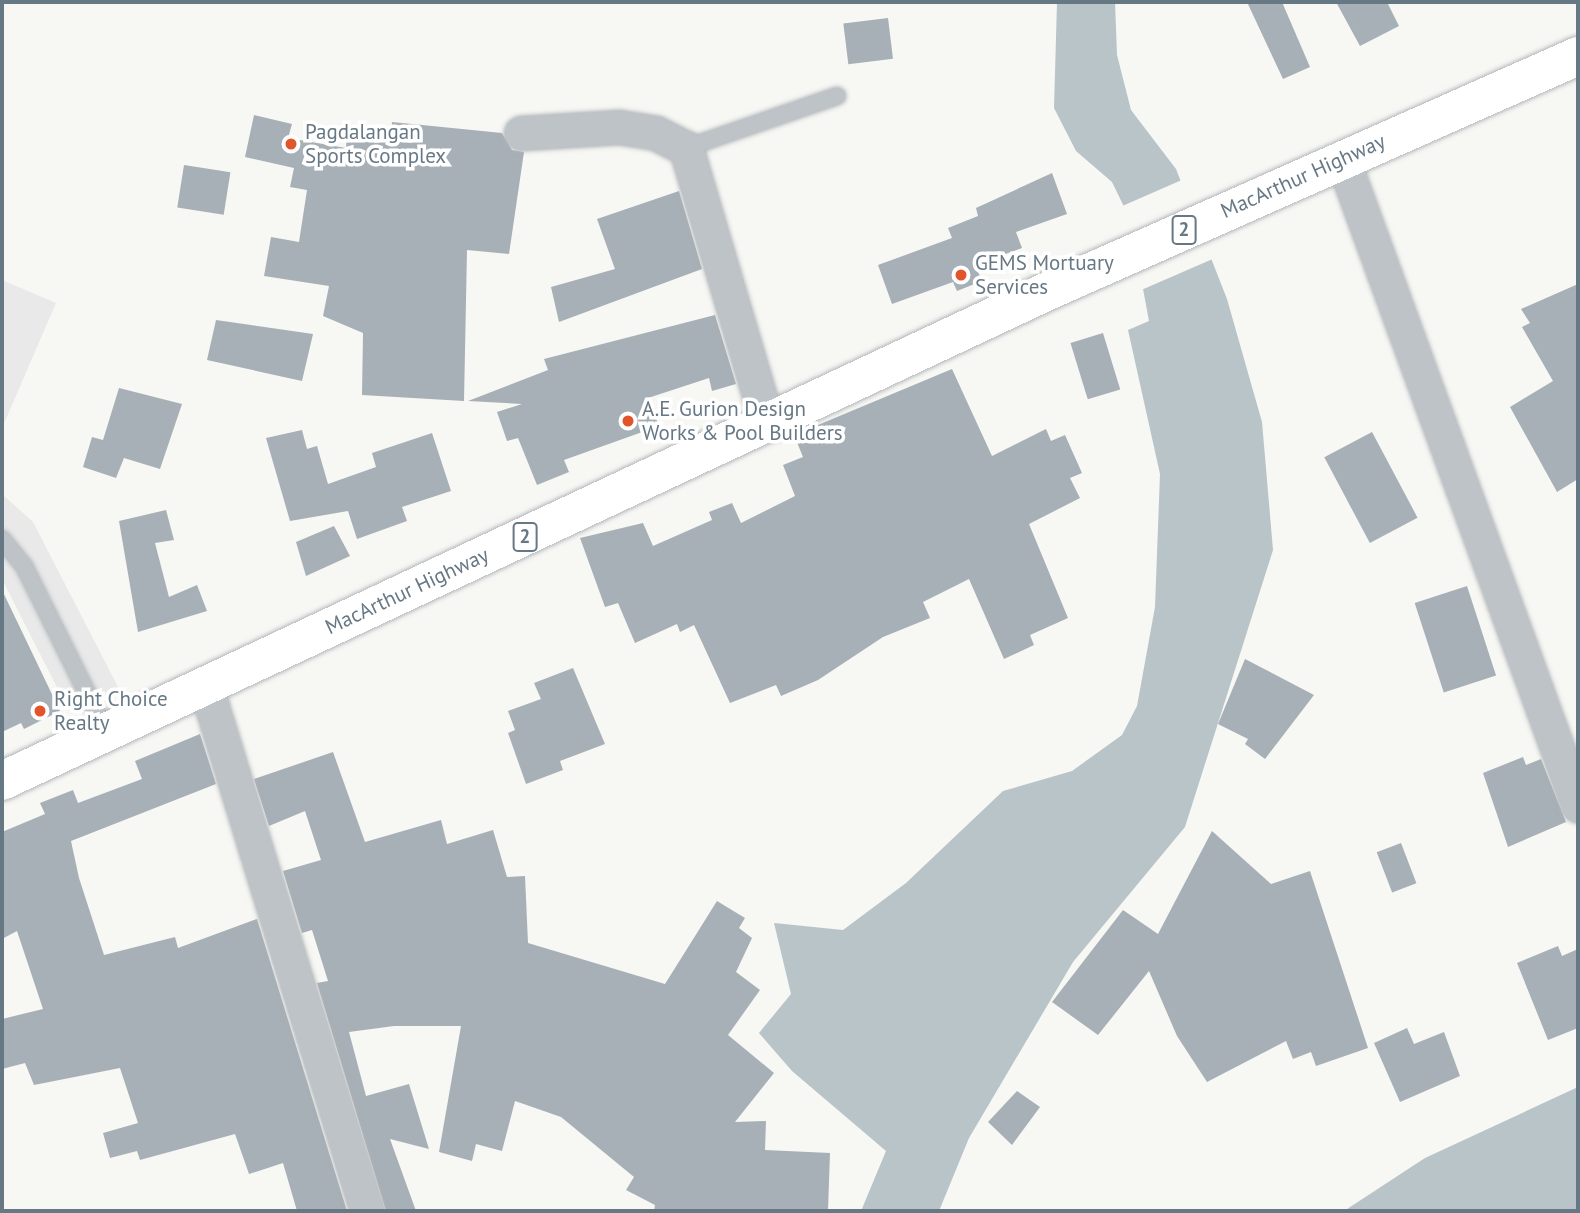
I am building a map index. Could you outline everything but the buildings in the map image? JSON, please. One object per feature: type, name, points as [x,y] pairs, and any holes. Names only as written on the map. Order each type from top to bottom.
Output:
[{"type":"highway","name":"MacArthur Highway","points":[[2,781],[205,684],[768,425],[1048,291],[1331,163],[1578,56]]},
{"type":"street","points":[[521,133],[619,127],[656,133],[686,148],[768,425]]},
{"type":"street","points":[[1331,163],[1578,805]]},
{"type":"street","points":[[205,684],[367,1211]]},
{"type":"lane","points":[[686,148],[837,96]]},
{"type":"lane","points":[[2,539],[24,566],[106,731]]},
{"type":"shaded area","points":[[1057,2],[1115,2],[1117,55],[1131,110],[1176,169],[1227,299],[1262,422],[1273,550],[1185,827],[1073,962],[969,1138],[939,1211],[861,1211],[886,1151],[792,1071],[759,1033],[791,994],[774,923],[843,930],[906,883],[1003,791],[1072,771],[1122,735],[1137,706],[1155,607],[1160,474],[1128,330],[1149,321],[1130,219],[1112,182],[1076,151],[1054,108]]},
{"type":"shaded area","points":[[2,280],[56,303],[2,428]]},
{"type":"shaded area","points":[[2,494],[33,522],[118,687],[69,711],[2,579]]},
{"type":"shaded area","points":[[1578,1087],[1578,1211],[1344,1211],[1425,1158]]},
{"type":"pier","points":[[1184,179],[1215,258],[1139,291],[1120,207]]},
{"type":"place","name":"Pagdalangan Sports Complex","points":[[291,144]]},
{"type":"place","name":"GEMS Mortuary Services","points":[[961,275]]},
{"type":"place","name":"A.E. Gurion Design Works & Pool Builders","points":[[628,421]]},
{"type":"place","name":"Right Choice Realty","points":[[40,711]]}]
